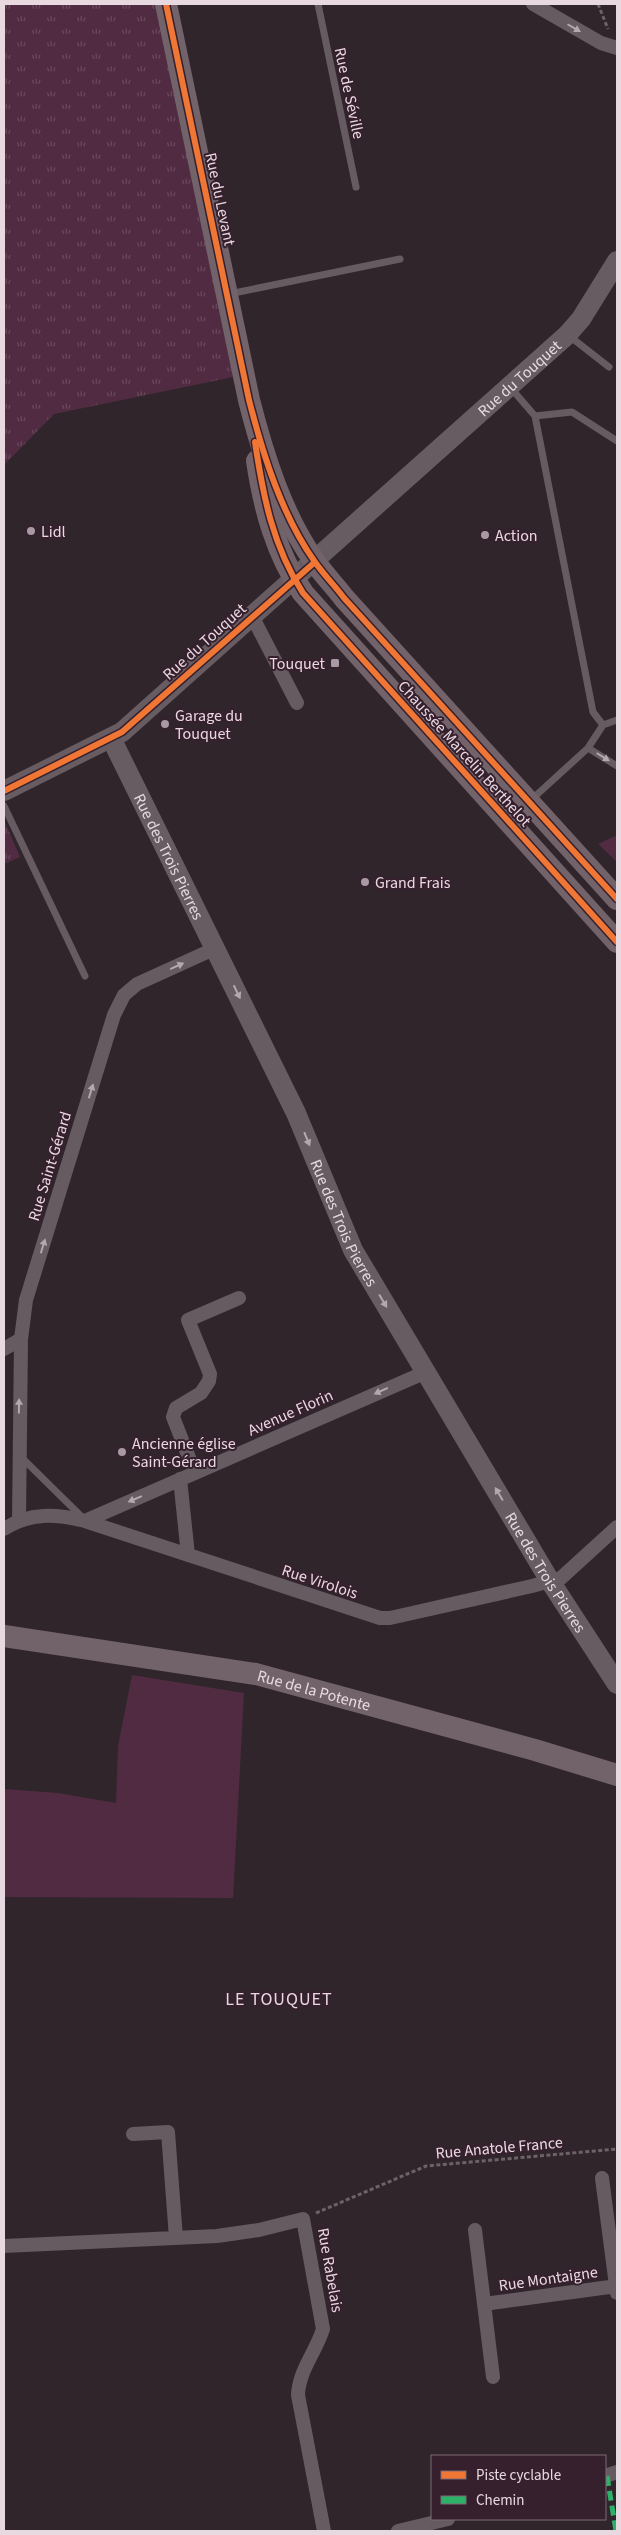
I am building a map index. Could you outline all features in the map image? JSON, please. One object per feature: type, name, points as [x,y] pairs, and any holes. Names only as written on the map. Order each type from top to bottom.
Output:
[{"type":"main road","name":"Rue du Levant","points":[[166,4],[248,400],[264,501],[276,541],[294,580]]},
{"type":"main road","name":"Rue du Levant","points":[[248,400],[256,428],[281,495],[302,541],[315,562]]},
{"type":"main road","name":"Chaussée Marcelin Berthelot","points":[[315,562],[344,598],[617,900]]},
{"type":"main road","name":"Chaussée Marcelin Berthelot","points":[[294,580],[319,614],[617,942]]},
{"type":"main road","name":"Rue de la Potente","points":[[4,1636],[256,1674],[535,1750],[617,1775]]},
{"type":"street","points":[[533,4],[613,47]]},
{"type":"street","name":"Rue du Touquet","points":[[4,791],[122,732],[568,335],[617,261]]},
{"type":"street","points":[[252,616],[297,703]]},
{"type":"street","name":"Rue des Trois Pierres","points":[[111,738],[296,1113],[353,1250],[550,1581],[617,1684]]},
{"type":"street","name":"Rue Saint-Gérard","points":[[19,1521],[18,1454],[21,1339],[26,1300],[119,1002],[136,984],[216,948]]},
{"type":"street","points":[[195,1473],[173,1417],[176,1408],[201,1393],[209,1381],[208,1368],[188,1320],[239,1298]]},
{"type":"street","points":[[4,1349],[21,1339]]},
{"type":"street","name":"Avenue Florin","points":[[85,1520],[426,1372]]},
{"type":"street","points":[[180,1479],[188,1556]]},
{"type":"street","name":"Rue Virolois","points":[[4,1529],[19,1521],[44,1515],[85,1520],[188,1556],[380,1618],[400,1616],[550,1581],[567,1574],[617,1527]]},
{"type":"street","points":[[133,2134],[168,2132],[176,2238]]},
{"type":"street","name":"Rue Montaigne","points":[[484,2304],[617,2289],[602,2178]]},
{"type":"street","name":"Rue Rabelais","points":[[4,2246],[217,2236],[259,2230],[303,2219],[323,2329],[320,2340],[304,2368],[299,2382],[298,2395],[324,2531]]},
{"type":"street","name":"Rue Montaigne","points":[[475,2230],[493,2377]]},
{"type":"street","points":[[398,2531],[444,2520]]},
{"type":"lane","name":"Rue de Séville","points":[[318,4],[356,187]]},
{"type":"lane","points":[[226,295],[400,259]]},
{"type":"lane","points":[[568,335],[609,367]]},
{"type":"lane","points":[[510,386],[535,416],[593,712],[603,725]]},
{"type":"lane","points":[[535,416],[572,412],[617,441]]},
{"type":"lane","points":[[529,802],[588,748],[603,725],[617,720]]},
{"type":"lane","points":[[588,748],[617,766]]},
{"type":"lane","points":[[4,806],[85,976]]},
{"type":"lane","points":[[18,1454],[85,1520]]},
{"type":"path","points":[[598,4],[608,27],[613,47]]},
{"type":"green space","points":[[4,4],[161,4],[233,377],[54,414],[4,465]]},
{"type":"green space","points":[[4,820],[20,857],[4,864]]},
{"type":"green space","points":[[617,835],[617,862],[598,844]]},
{"type":"green space","points":[[132,1675],[244,1693],[233,1898],[4,1897],[4,1789],[58,1793],[116,1803],[118,1746]]},
{"type":"marked path","points":[[607,2476],[616,2531]]},
{"type":"cycle path","points":[[166,4],[249,400],[267,463],[293,525],[315,562],[344,598],[617,899]]},
{"type":"cycle path","points":[[255,442],[266,501],[277,539],[284,558],[303,593],[617,942]]},
{"type":"cycle path","points":[[4,791],[122,732],[315,562]]},
{"type":"place","name":"Lidl","points":[[31,531]]},
{"type":"place","name":"Action","points":[[485,535]]},
{"type":"place","name":"Touquet","points":[[335,663]]},
{"type":"place","name":"Garage du Touquet","points":[[165,724]]},
{"type":"place","name":"Grand Frais","points":[[365,882]]},
{"type":"place","name":"Ancienne église Saint-Gérard","points":[[122,1452]]},
{"type":"district","name":"LE TOUQUET","points":[[279,1999]]}]
